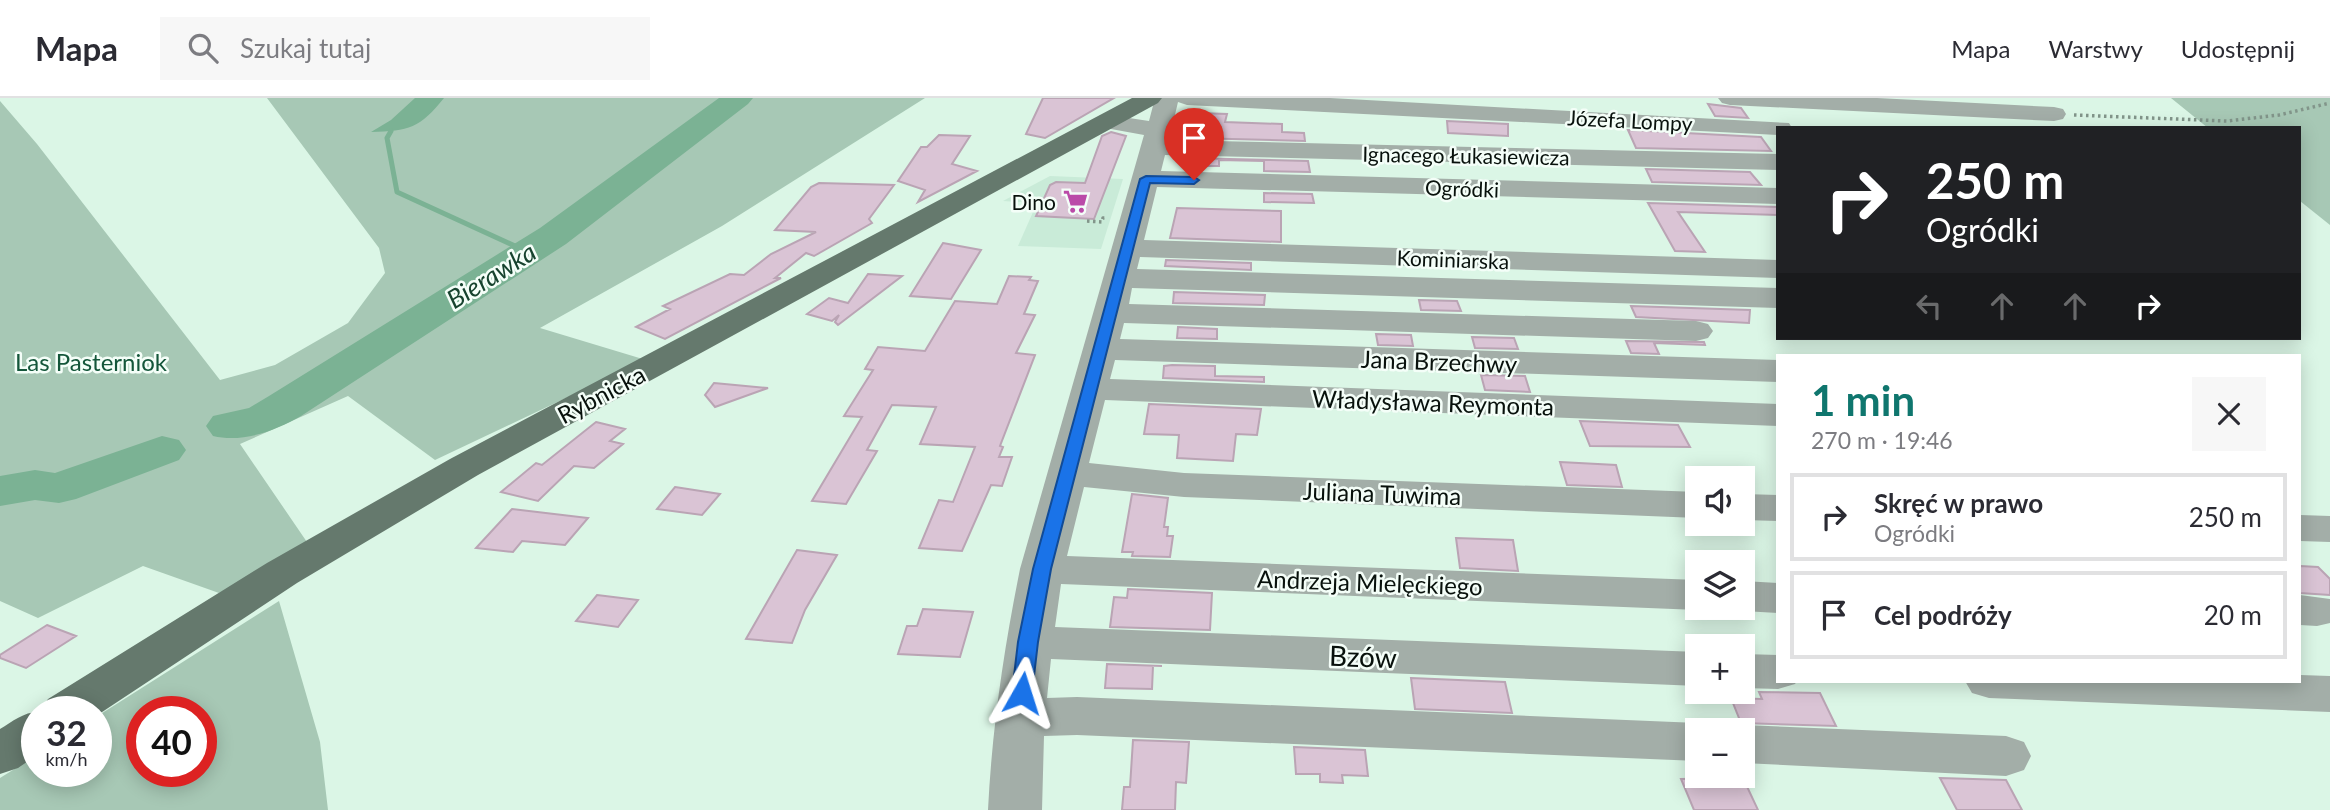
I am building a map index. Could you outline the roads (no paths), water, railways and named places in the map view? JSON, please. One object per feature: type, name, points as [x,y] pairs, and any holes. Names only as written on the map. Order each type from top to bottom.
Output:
[{"type":"main road","name":"Rybnicka","points":[[90,696],[282,573],[464,467],[1109,122],[1154,125]]},
{"type":"main road","points":[[0,754],[21,740]]},
{"type":"street","points":[[1015,810],[1019,718],[1028,642],[1042,569],[1146,179],[1154,125],[1167,98]]},
{"type":"street","name":"Józefa Lompy","points":[[1187,98],[1776,128]]},
{"type":"street","points":[[1730,98],[2054,114]]},
{"type":"street","name":"Ignacego Łukasiewicza","points":[[1154,125],[1776,162]]},
{"type":"street","name":"Ogródki","points":[[1146,179],[1776,196]]},
{"type":"street","name":"Kominiarska","points":[[1127,248],[1776,269]]},
{"type":"street","points":[[1108,314],[1776,298]]},
{"type":"street","points":[[1108,314],[1696,331]]},
{"type":"street","name":"Jana Brzechwy","points":[[1108,314],[1776,371]]},
{"type":"street","name":"Władysława Reymonta","points":[[1088,389],[1776,415]]},
{"type":"street","name":"Juliana Tuwima","points":[[1067,474],[1184,485],[1685,504]]},
{"type":"street","points":[[1755,507],[1776,508]]},
{"type":"street","points":[[2301,528],[2330,529]]},
{"type":"street","name":"Andrzeja Mielęckiego","points":[[1042,569],[1685,594]]},
{"type":"street","points":[[1755,597],[1776,598]]},
{"type":"street","name":"Bzów","points":[[1028,642],[1685,668]]},
{"type":"street","points":[[1755,671],[1776,672]]},
{"type":"street","points":[[2041,683],[2330,694]]},
{"type":"street","points":[[1019,718],[1077,716],[1685,741]]},
{"type":"street","points":[[1755,745],[2006,756]]},
{"type":"waterway","name":"Bierawka","points":[[229,426],[263,419],[553,236],[738,98]]},
{"type":"waterway","points":[[391,131],[387,138],[397,192],[528,252]]},
{"type":"waterway","name":"Bierawka","points":[[0,491],[35,485],[59,488],[162,450]]},
{"type":"place","name":"Dino","points":[[1076,201]]},
{"type":"park label","name":"Las Pasterniok","points":[[91,361]]}]
